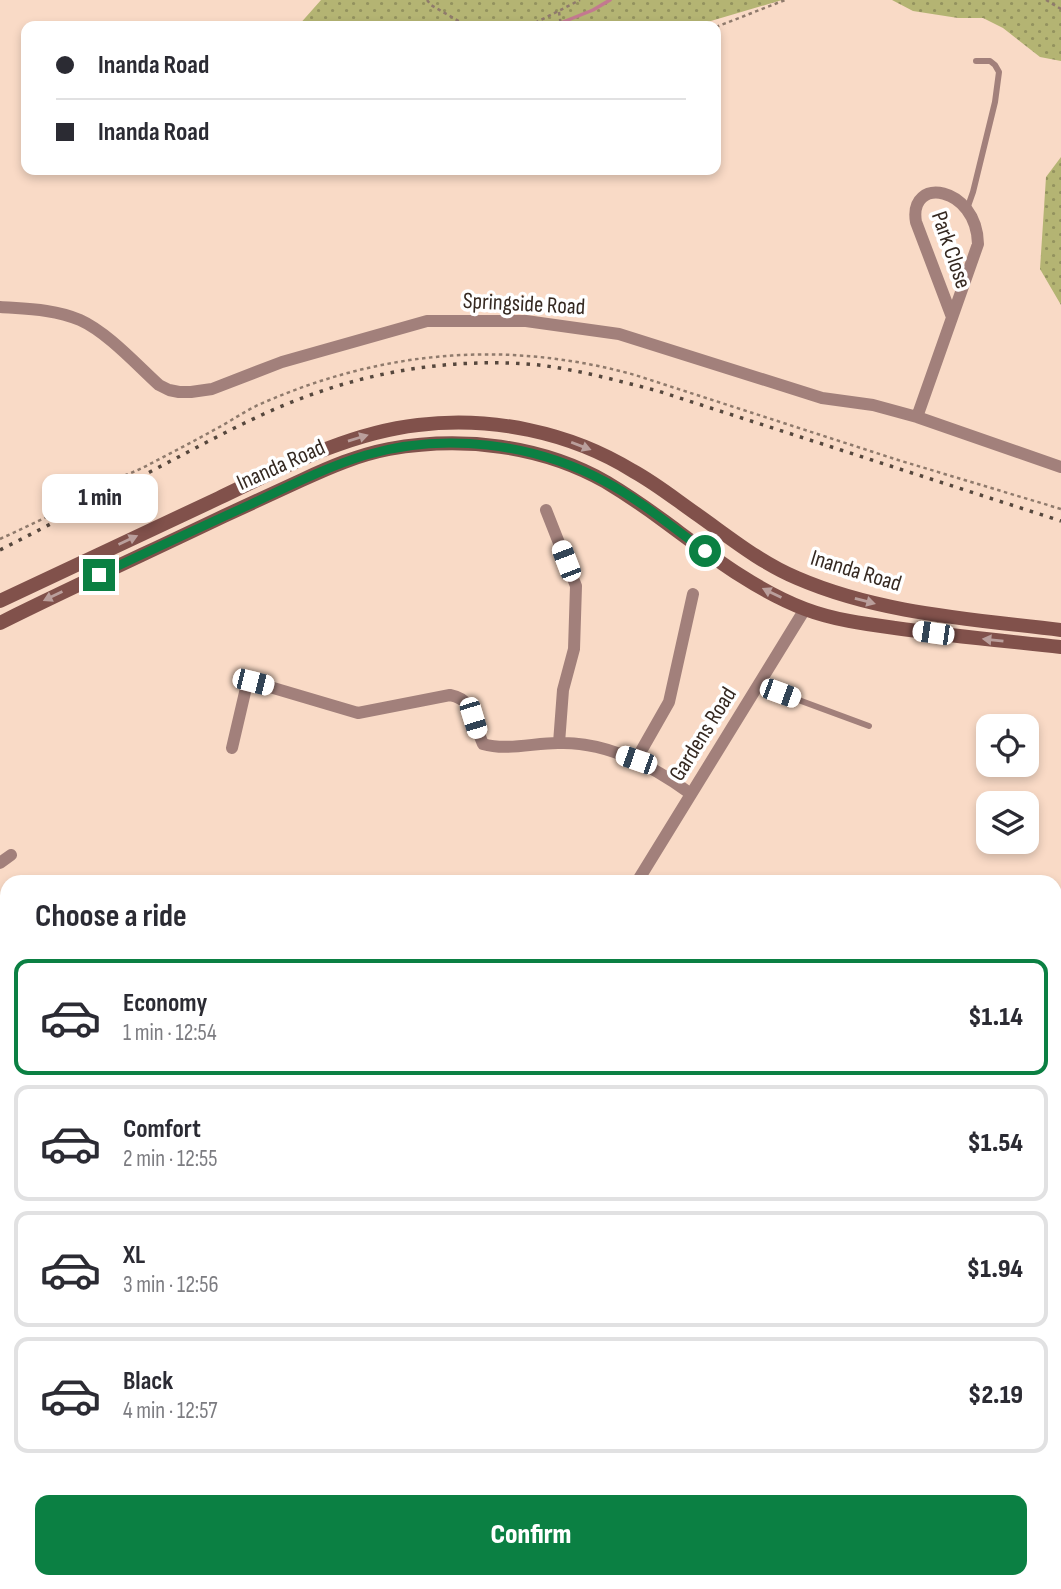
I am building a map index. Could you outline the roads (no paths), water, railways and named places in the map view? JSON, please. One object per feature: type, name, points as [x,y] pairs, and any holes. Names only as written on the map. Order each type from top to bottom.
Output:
[{"type":"main road","name":"Inanda Road","points":[[0,601],[335,446],[402,427],[476,423],[523,429],[591,449],[632,470],[777,569],[812,584],[865,601],[907,610],[1061,630]]},
{"type":"main road","name":"Inanda Road","points":[[0,623],[337,464],[388,450],[455,443],[524,451],[559,461],[595,477],[634,500],[726,567],[805,609],[842,620],[886,627],[1061,647]]},
{"type":"street","name":"Park Close","points":[[917,417],[978,244],[976,226],[967,209],[953,196],[936,192],[922,198],[915,208],[916,222],[952,317]]},
{"type":"street","name":"Springside Road","points":[[0,307],[55,312],[82,321],[111,341],[159,385],[179,392],[212,388],[282,362],[427,321],[526,321],[619,334],[822,398],[873,405],[917,417],[1061,467]]},
{"type":"street","points":[[546,510],[576,586],[574,649],[563,690],[559,743]]},
{"type":"street","points":[[636,760],[669,702],[693,594]]},
{"type":"street","name":"Gardens Road","points":[[641,875],[805,609]]},
{"type":"street","points":[[232,748],[246,688],[253,682],[358,713],[450,695],[469,703],[483,744],[494,747],[588,744],[636,760],[691,794]]},
{"type":"lane","points":[[967,209],[995,102],[999,72],[990,61],[976,61]]},
{"type":"lane","points":[[758,685],[869,726]]},
{"type":"waterway","points":[[566,21],[610,0]]},
{"type":"railway","points":[[0,550],[221,435],[299,399],[399,371],[483,363],[554,367],[658,391],[1061,521]]}]
